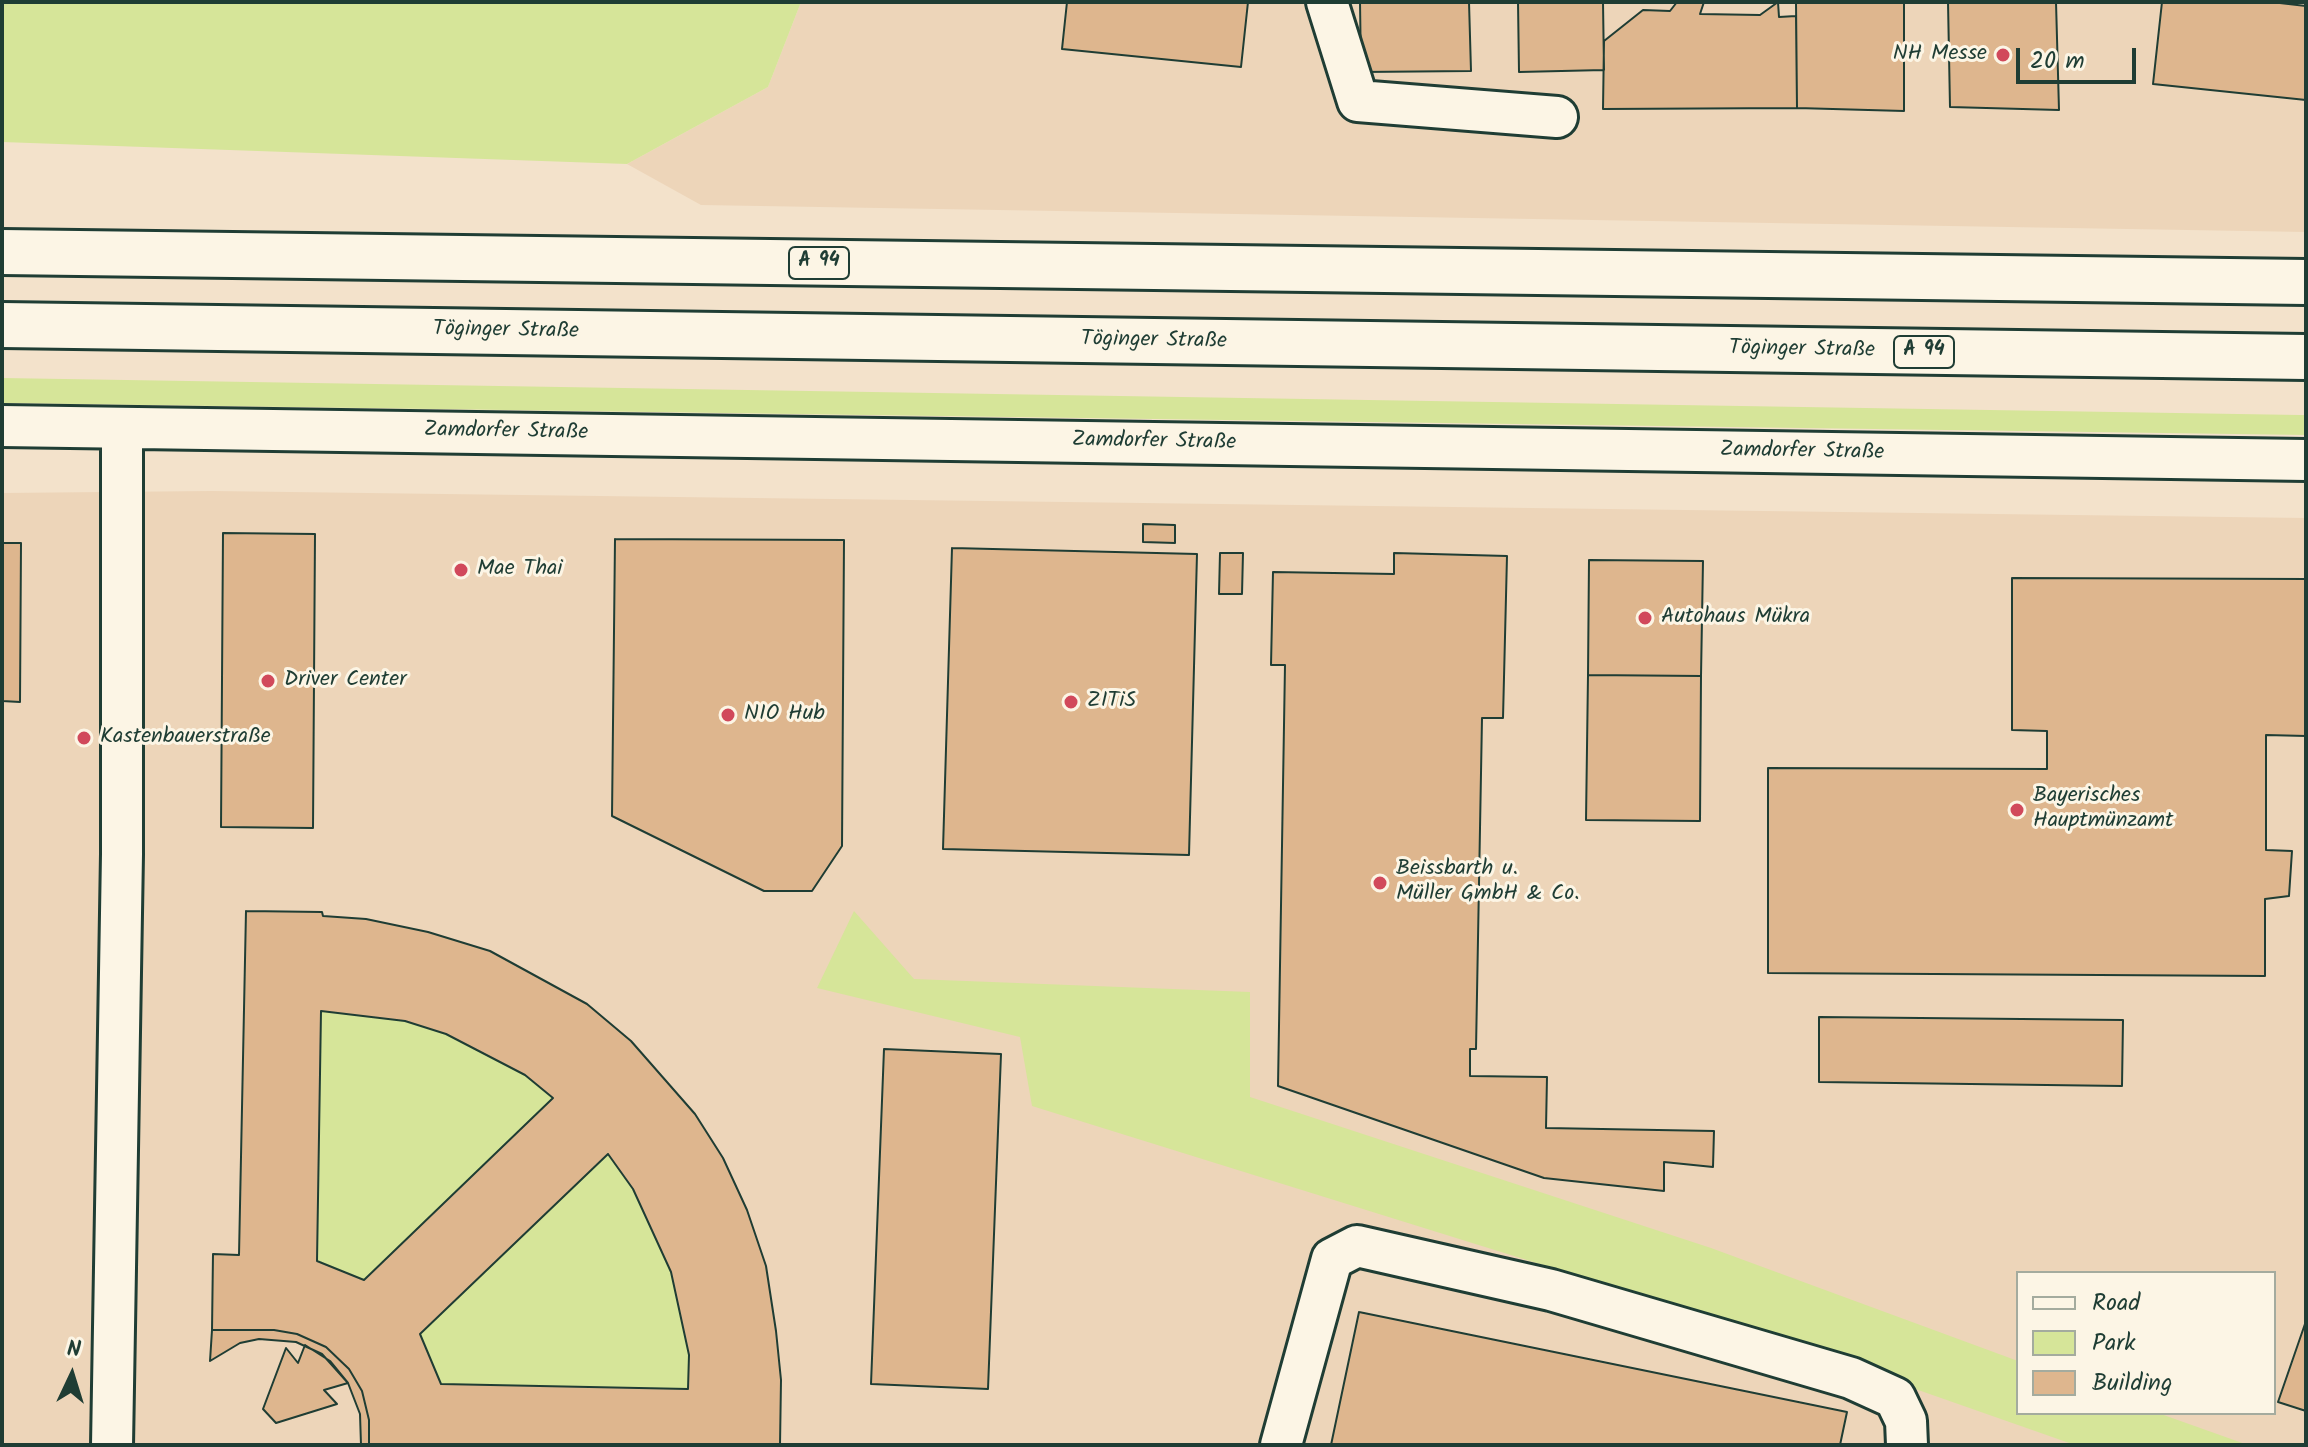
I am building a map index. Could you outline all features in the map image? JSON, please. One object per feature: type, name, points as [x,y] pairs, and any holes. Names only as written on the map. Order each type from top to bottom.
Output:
[{"type":"highway","name":"A 94","points":[[2,252],[2306,282]]},
{"type":"highway","name":"Töginger Straße","points":[[2,325],[2306,357]]},
{"type":"street","points":[[1327,2],[1358,101],[1557,117]]},
{"type":"street","name":"Zamdorfer Straße","points":[[2,426],[2306,460]]},
{"type":"street","points":[[112,1445],[122,854],[122,428]]},
{"type":"street","points":[[1281,1445],[1332,1259],[1357,1246],[1551,1290],[1851,1378],[1895,1398],[1906,1421],[1907,1445]]},
{"type":"shaded area","points":[[801,2],[2306,2],[2306,232],[701,205],[627,164],[768,87]]},
{"type":"shaded area","points":[[212,491],[2306,518],[2306,1445],[2,1445],[2,493]]},
{"type":"green space","points":[[2,2],[801,2],[768,87],[627,164],[2,142]]},
{"type":"green space","points":[[2,378],[2306,415],[2306,435],[2,403]]},
{"type":"green space","points":[[854,911],[914,979],[1250,992],[1250,1097],[1711,1248],[2016,1360],[2016,1415],[2164,1415],[2248,1445],[2075,1445],[1710,1317],[1032,1106],[1020,1037],[817,988]]},
{"type":"green space","points":[[321,1011],[405,1021],[446,1034],[525,1075],[553,1098],[364,1280],[317,1261]]},
{"type":"green space","points":[[608,1154],[633,1190],[671,1272],[689,1355],[688,1389],[441,1384],[420,1334]]},
{"type":"building","points":[[1067,2],[1248,2],[1241,67],[1062,49]]},
{"type":"building","points":[[1360,2],[1469,2],[1471,71],[1361,72]]},
{"type":"building","points":[[1518,2],[1603,2],[1604,70],[1519,72]]},
{"type":"building","points":[[1677,2],[1704,2],[1700,14],[1760,15],[1778,2],[1779,17],[1796,16],[1797,108],[1603,109],[1604,41],[1643,10],[1670,11]]},
{"type":"building","name":"NH Messe","points":[[1796,2],[1904,2],[1904,111],[1797,108]]},
{"type":"building","name":"NH Messe","points":[[1948,2],[2056,2],[2059,110],[1950,107]]},
{"type":"building","points":[[2162,2],[2271,2],[2306,6],[2306,100],[2153,84]]},
{"type":"building","points":[[1143,524],[1175,525],[1175,543],[1143,542]]},
{"type":"building","name":"Driver Center","points":[[223,533],[315,534],[313,828],[221,827]]},
{"type":"building","name":"NIO Hub","points":[[615,539],[844,540],[842,846],[812,891],[764,891],[612,816]]},
{"type":"building","points":[[2,543],[21,543],[20,702],[2,701]]},
{"type":"building","name":"ZITiS","points":[[952,548],[1197,554],[1189,855],[943,849]]},
{"type":"building","points":[[1220,553],[1243,553],[1242,594],[1219,594]]},
{"type":"building","name":"Beissbarth u. Müller GmbH & Co.","points":[[1394,553],[1507,556],[1503,718],[1482,718],[1476,1049],[1470,1049],[1470,1076],[1547,1077],[1546,1128],[1714,1131],[1713,1167],[1664,1162],[1664,1191],[1544,1178],[1278,1086],[1285,665],[1271,665],[1273,572],[1394,574]]},
{"type":"building","name":"Autohaus Mükra","points":[[1589,560],[1703,561],[1701,676],[1588,675]]},
{"type":"building","name":"Bayerisches Hauptmünzamt","points":[[2012,578],[2306,579],[2306,736],[2266,735],[2266,850],[2292,851],[2289,896],[2265,899],[2265,976],[1768,973],[1768,768],[2047,769],[2047,731],[2012,730]]},
{"type":"building","points":[[1588,675],[1701,676],[1700,821],[1586,820]]},
{"type":"building","points":[[246,911],[322,912],[323,916],[366,919],[428,932],[490,951],[587,1004],[631,1041],[695,1114],[723,1158],[747,1210],[766,1266],[781,1380],[780,1445],[369,1445],[369,1420],[362,1391],[349,1369],[326,1347],[297,1334],[274,1330],[212,1330],[213,1254],[239,1255]],"holes":[[[321,1011],[405,1021],[446,1034],[525,1075],[553,1098],[364,1280],[317,1261]],[[608,1154],[633,1189],[671,1272],[689,1355],[688,1389],[441,1384],[420,1334]]]},
{"type":"building","points":[[1819,1017],[2123,1020],[2122,1086],[1819,1082]]},
{"type":"building","points":[[884,1049],[1001,1054],[988,1389],[871,1384]]},
{"type":"building","points":[[1359,1312],[1847,1412],[1840,1445],[1331,1445]]},
{"type":"building","points":[[2306,1321],[2306,1411],[2278,1402]]},
{"type":"building","points":[[212,1330],[274,1330],[297,1334],[326,1347],[349,1369],[362,1391],[369,1420],[369,1445],[361,1445],[360,1414],[348,1383],[322,1354],[296,1342],[259,1339],[240,1343],[210,1361]]},
{"type":"building","points":[[305,1345],[330,1361],[348,1383],[324,1390],[337,1404],[276,1423],[263,1409],[286,1348],[298,1363]]},
{"type":"place","name":"NH Messe","points":[[2003,55]]},
{"type":"place","name":"Mae Thai","points":[[461,570]]},
{"type":"place","name":"Autohaus Mükra","points":[[1645,618]]},
{"type":"place","name":"Driver Center","points":[[268,681]]},
{"type":"place","name":"ZITiS","points":[[1071,702]]},
{"type":"place","name":"NIO Hub","points":[[728,715]]},
{"type":"place","name":"Kastenbauerstraße","points":[[84,738]]},
{"type":"place","name":"Bayerisches Hauptmünzamt","points":[[2017,810]]},
{"type":"place","name":"Beissbarth u. Müller GmbH & Co.","points":[[1380,883]]}]
